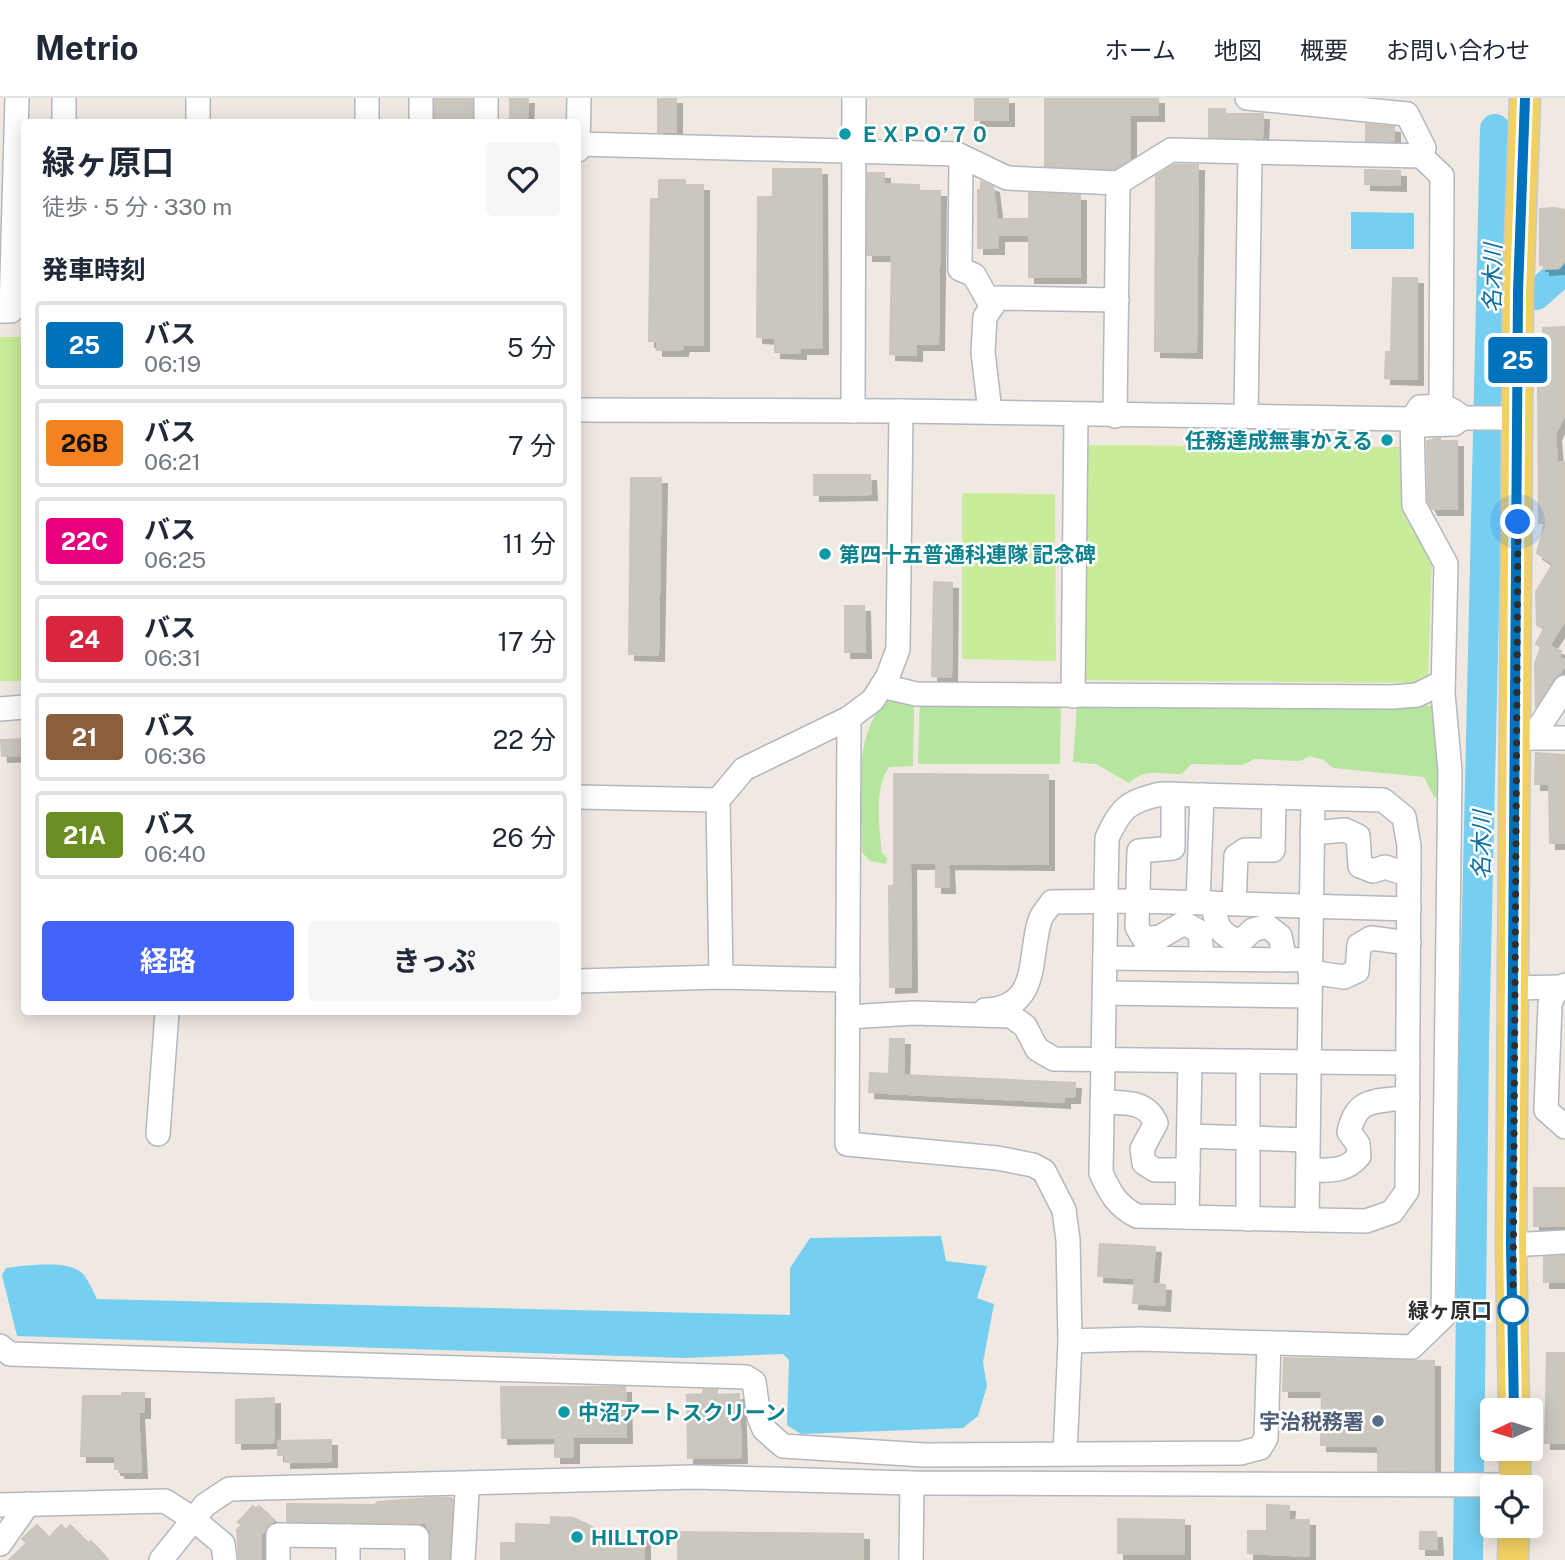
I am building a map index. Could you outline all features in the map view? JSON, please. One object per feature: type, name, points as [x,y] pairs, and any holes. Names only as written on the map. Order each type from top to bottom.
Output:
[{"type":"main road","points":[[1514,1398],[1511,1245],[1514,988],[1524,738],[1507,418],[1518,292],[1525,98]]},
{"type":"main road","points":[[1513,1560],[1514,1538]]},
{"type":"street","points":[[0,311],[11,311],[17,98]]},
{"type":"street","points":[[64,98],[64,119]]},
{"type":"street","points":[[198,98],[198,119]]},
{"type":"street","points":[[367,98],[367,119]]},
{"type":"street","points":[[421,98],[421,119]]},
{"type":"street","points":[[486,98],[486,119]]},
{"type":"street","points":[[579,98],[579,119]]},
{"type":"street","points":[[853,411],[854,98]]},
{"type":"street","points":[[1247,98],[1407,114],[1424,148],[1421,156]]},
{"type":"street","points":[[581,144],[855,149],[961,156],[1007,178],[1118,183],[1171,150],[1421,156],[1442,176],[1441,407]]},
{"type":"street","points":[[1246,416],[1250,152]]},
{"type":"street","points":[[961,156],[960,269],[974,275],[992,307]]},
{"type":"street","points":[[1115,415],[1118,183]]},
{"type":"street","points":[[990,412],[983,352],[985,317],[997,298],[1116,300]]},
{"type":"street","points":[[1069,1341],[1412,1347],[1443,1317],[1450,771],[1443,682],[1446,564],[1413,505],[1412,419],[1420,407],[1454,409],[1462,418]]},
{"type":"street","points":[[581,410],[901,411],[1412,419],[1419,425],[1438,426],[1454,424],[1462,418],[1507,418]]},
{"type":"street","points":[[721,978],[718,800],[744,769],[849,718],[873,700],[898,649],[901,411]]},
{"type":"street","points":[[1073,696],[1076,415]]},
{"type":"street","points":[[882,686],[916,694],[1392,697],[1417,695],[1443,682]]},
{"type":"street","points":[[1524,738],[1565,687]]},
{"type":"street","points":[[0,709],[21,707]]},
{"type":"street","points":[[849,718],[847,1144],[997,1158],[1033,1165],[1044,1171],[1064,1210],[1069,1341],[1065,1454]]},
{"type":"street","points":[[1524,738],[1565,738]]},
{"type":"street","points":[[1173,794],[1173,848],[1139,851],[1137,927],[1144,939],[1160,937],[1184,923],[1200,932],[1202,959]]},
{"type":"street","points":[[1173,794],[1383,800],[1404,817],[1409,846],[1407,1191],[1392,1212],[1366,1221],[1137,1216],[1121,1208],[1111,1194],[1101,1173],[1107,838],[1120,811],[1141,798],[1173,794]]},
{"type":"street","points":[[1202,795],[1216,927],[1227,938],[1241,941],[1252,930],[1267,926],[1280,936],[1285,960]]},
{"type":"street","points":[[581,797],[718,800]]},
{"type":"street","points":[[1215,903],[1236,856],[1245,850],[1273,850],[1274,797]]},
{"type":"street","points":[[1307,1220],[1313,798]]},
{"type":"street","points":[[1312,833],[1345,830],[1358,835],[1360,866],[1373,871],[1385,867],[1409,875]]},
{"type":"street","points":[[848,1017],[1006,1007],[1022,995],[1034,965],[1040,919],[1052,902],[1138,901],[1409,909]]},
{"type":"street","points":[[1105,958],[1285,960],[1344,976],[1357,971],[1359,945],[1371,938],[1409,943]]},
{"type":"street","points":[[581,981],[721,978],[848,980]]},
{"type":"street","points":[[1514,988],[1564,986]]},
{"type":"street","points":[[1564,986],[1550,1004],[1557,1022],[1552,1079],[1546,1110],[1565,1127]]},
{"type":"street","points":[[1105,993],[1310,996]]},
{"type":"street","points":[[914,1013],[1011,1016],[1025,1026],[1037,1049],[1054,1059],[1408,1063]]},
{"type":"street","points":[[158,1134],[167,1015]]},
{"type":"street","points":[[1187,1217],[1190,1061]]},
{"type":"street","points":[[1248,1061],[1248,1219]]},
{"type":"street","points":[[1513,1083],[1552,1079]]},
{"type":"street","points":[[1552,1079],[1565,1111]]},
{"type":"street","points":[[1308,1170],[1338,1170],[1351,1166],[1359,1156],[1358,1144],[1349,1132],[1353,1113],[1364,1103],[1408,1097]]},
{"type":"street","points":[[1102,1101],[1140,1104],[1152,1112],[1156,1123],[1142,1149],[1144,1163],[1155,1170],[1188,1170]]},
{"type":"street","points":[[1189,1136],[1308,1140]]},
{"type":"street","points":[[1511,1245],[1565,1242]]},
{"type":"street","points":[[0,1346],[10,1354],[746,1377],[754,1382],[759,1416],[764,1429],[783,1446],[924,1455],[1241,1453],[1260,1448],[1266,1438],[1269,1343]]},
{"type":"street","points":[[161,1560],[205,1505],[229,1489],[694,1477],[912,1483],[1480,1486]]},
{"type":"street","points":[[911,1560],[912,1483]]},
{"type":"street","points":[[463,1560],[467,1493]]},
{"type":"street","points":[[0,1505],[165,1502],[193,1518],[223,1544],[225,1560]]},
{"type":"street","points":[[0,1544],[28,1504]]},
{"type":"street","points":[[278,1560],[278,1535],[417,1537],[417,1560]]},
{"type":"street","points":[[348,1536],[348,1560]]},
{"type":"green space","points":[[0,337],[21,337],[21,681],[0,681]]},
{"type":"green space","points":[[1081,445],[1405,447],[1405,516],[1432,559],[1428,683],[1080,680]]},
{"type":"green space","points":[[962,493],[1055,494],[1056,661],[962,659]]},
{"type":"green space","points":[[889,697],[914,705],[913,766],[889,767],[881,786],[879,820],[882,853],[887,858],[886,864],[870,861],[862,852],[860,791],[863,750],[868,730]]},
{"type":"green space","points":[[920,698],[1061,700],[1060,764],[918,764]]},
{"type":"green space","points":[[1077,704],[1438,706],[1442,798],[1434,797],[1424,777],[1333,768],[1324,760],[1310,756],[1300,761],[1255,759],[1242,765],[1191,764],[1182,774],[1148,773],[1129,783],[1096,764],[1073,762]]},
{"type":"water","points":[[1351,212],[1414,213],[1414,249],[1351,249]]},
{"type":"water","points":[[941,1236],[946,1261],[987,1266],[977,1298],[994,1304],[983,1362],[987,1386],[978,1416],[963,1428],[801,1434],[787,1425],[789,1360],[783,1354],[684,1358],[17,1336],[2,1275],[6,1268],[68,1266],[83,1274],[97,1299],[790,1315],[790,1268],[810,1238]]},
{"type":"building","points":[[435,98],[472,98],[471,119],[435,119]]},
{"type":"building","points":[[510,98],[528,98],[527,119],[510,119]]},
{"type":"building","points":[[658,98],[676,98],[676,132],[658,132]]},
{"type":"building","points":[[975,98],[1008,98],[1008,120],[975,120]]},
{"type":"building","points":[[1045,98],[1158,98],[1158,115],[1130,115],[1130,159],[1114,169],[1045,166]]},
{"type":"building","points":[[1209,109],[1225,109],[1225,114],[1263,114],[1262,138],[1209,137]]},
{"type":"building","points":[[1366,124],[1394,127],[1394,141],[1366,141]]},
{"type":"building","points":[[1174,165],[1198,165],[1196,352],[1155,351],[1156,176]]},
{"type":"building","points":[[773,169],[821,169],[822,348],[800,348],[800,353],[775,352],[775,338],[757,337],[758,197],[773,197]]},
{"type":"building","points":[[1365,170],[1400,171],[1400,185],[1365,184]]},
{"type":"building","points":[[868,173],[884,173],[884,184],[919,185],[919,191],[940,191],[938,344],[916,344],[916,355],[890,354],[892,255],[867,255]]},
{"type":"building","points":[[659,180],[685,180],[685,185],[703,185],[703,345],[683,345],[682,350],[657,350],[657,341],[649,341],[651,199],[659,199]]},
{"type":"building","points":[[981,182],[993,187],[997,219],[1029,219],[1029,193],[1080,195],[1080,277],[1029,277],[1029,235],[998,235],[998,248],[978,248],[978,190],[981,190]]},
{"type":"building","points":[[1540,209],[1565,210],[1565,261],[1559,268],[1544,269],[1544,265],[1540,265]]},
{"type":"building","points":[[1393,278],[1417,278],[1417,379],[1385,378],[1386,352],[1391,352]]},
{"type":"building","points":[[1565,327],[1565,414],[1555,434],[1557,462],[1564,462],[1565,467],[1565,620],[1549,646],[1561,651],[1559,658],[1565,660],[1565,665],[1536,706],[1535,664],[1541,647],[1536,644],[1544,629],[1537,625],[1536,592],[1553,564],[1537,553],[1545,523],[1539,523],[1538,383],[1543,383],[1543,328]]},
{"type":"building","points":[[1440,438],[1440,441],[1457,441],[1457,509],[1432,509],[1428,501],[1427,441]]},
{"type":"building","points":[[814,475],[870,475],[871,494],[814,495]]},
{"type":"building","points":[[631,478],[661,478],[658,655],[629,654]]},
{"type":"building","points":[[934,582],[952,583],[951,677],[932,676]]},
{"type":"building","points":[[845,606],[864,606],[865,652],[845,652]]},
{"type":"building","points":[[21,739],[21,755],[2,756],[1,740]]},
{"type":"building","points":[[1536,753],[1565,755],[1565,843],[1550,843],[1549,784],[1535,784]]},
{"type":"building","points":[[894,774],[1048,775],[1048,864],[948,863],[949,887],[936,887],[936,863],[910,863],[911,986],[890,987],[889,886],[894,886]]},
{"type":"building","points":[[890,1039],[904,1039],[903,1075],[1075,1083],[1074,1097],[1064,1097],[1064,1102],[869,1092],[870,1073],[889,1074]]},
{"type":"building","points":[[1534,1188],[1565,1188],[1565,1226],[1534,1226]]},
{"type":"building","points":[[1100,1244],[1155,1247],[1152,1284],[1165,1285],[1164,1305],[1133,1303],[1135,1278],[1098,1276]]},
{"type":"building","points":[[1565,1256],[1565,1282],[1544,1282],[1544,1257]]},
{"type":"building","points":[[1547,1353],[1565,1353],[1565,1443],[1545,1443]]},
{"type":"building","name":"宇治税務署","points":[[1284,1358],[1434,1361],[1434,1471],[1378,1471],[1378,1446],[1321,1445],[1322,1391],[1283,1391]]},
{"type":"building","name":"中沼アートスクリーン","points":[[501,1387],[625,1387],[626,1437],[573,1437],[573,1457],[555,1457],[555,1437],[502,1438]]},
{"type":"building","points":[[703,1390],[717,1390],[717,1395],[739,1394],[741,1457],[688,1458],[687,1395],[703,1394]]},
{"type":"building","points":[[122,1393],[144,1393],[144,1412],[138,1412],[141,1472],[119,1472],[120,1469],[115,1469],[115,1456],[81,1456],[83,1396],[122,1396]]},
{"type":"building","points":[[274,1398],[274,1442],[236,1443],[236,1400]]},
{"type":"building","points":[[331,1440],[331,1461],[285,1462],[285,1455],[278,1455],[278,1441]]},
{"type":"building","points":[[429,1498],[453,1500],[449,1560],[431,1560],[431,1536],[426,1523],[287,1521],[287,1504],[375,1505],[378,1502]]},
{"type":"building","points":[[1267,1505],[1289,1506],[1288,1520],[1309,1520],[1309,1556],[1248,1553],[1248,1531],[1267,1531]]},
{"type":"building","points":[[253,1506],[256,1509],[259,1506],[274,1520],[261,1534],[261,1560],[239,1560],[237,1530],[242,1525],[238,1522]]},
{"type":"building","name":"HILLTOP","points":[[551,1517],[573,1518],[593,1527],[614,1548],[634,1548],[644,1530],[644,1560],[501,1560],[501,1543],[516,1543],[516,1524],[551,1525]]},
{"type":"building","points":[[1118,1519],[1184,1520],[1184,1554],[1118,1553]]},
{"type":"building","points":[[37,1525],[49,1538],[61,1525],[66,1530],[70,1525],[88,1543],[91,1541],[107,1560],[9,1560],[27,1543],[22,1539]]},
{"type":"building","points":[[678,1532],[863,1534],[863,1560],[678,1560]]},
{"type":"building","points":[[1420,1532],[1436,1532],[1437,1549],[1420,1549]]},
{"type":"waterway","name":"名木川","points":[[1468,1560],[1474,1045],[1495,129]]},
{"type":"waterway","points":[[1536,295],[1565,269]]},
{"type":"bus line","name":"25","points":[[1514,1398],[1511,1245],[1518,292],[1525,98]]},
{"type":"place","name":"ＥＸＰＯ’７０","points":[[845,134]]},
{"type":"place","name":"任務達成無事かえる","points":[[1387,440]]},
{"type":"place","name":"第四十五普通科連隊 記念碑","points":[[825,554]]},
{"type":"place","name":"緑ヶ原口","points":[[1513,1310]]},
{"type":"place","name":"中沼アートスクリーン","points":[[564,1412]]},
{"type":"place","name":"宇治税務署","points":[[1378,1421]]},
{"type":"place","name":"HILLTOP","points":[[577,1537]]},
{"type":"route","points":[[1513,1310],[1511,1245],[1518,522]]}]
